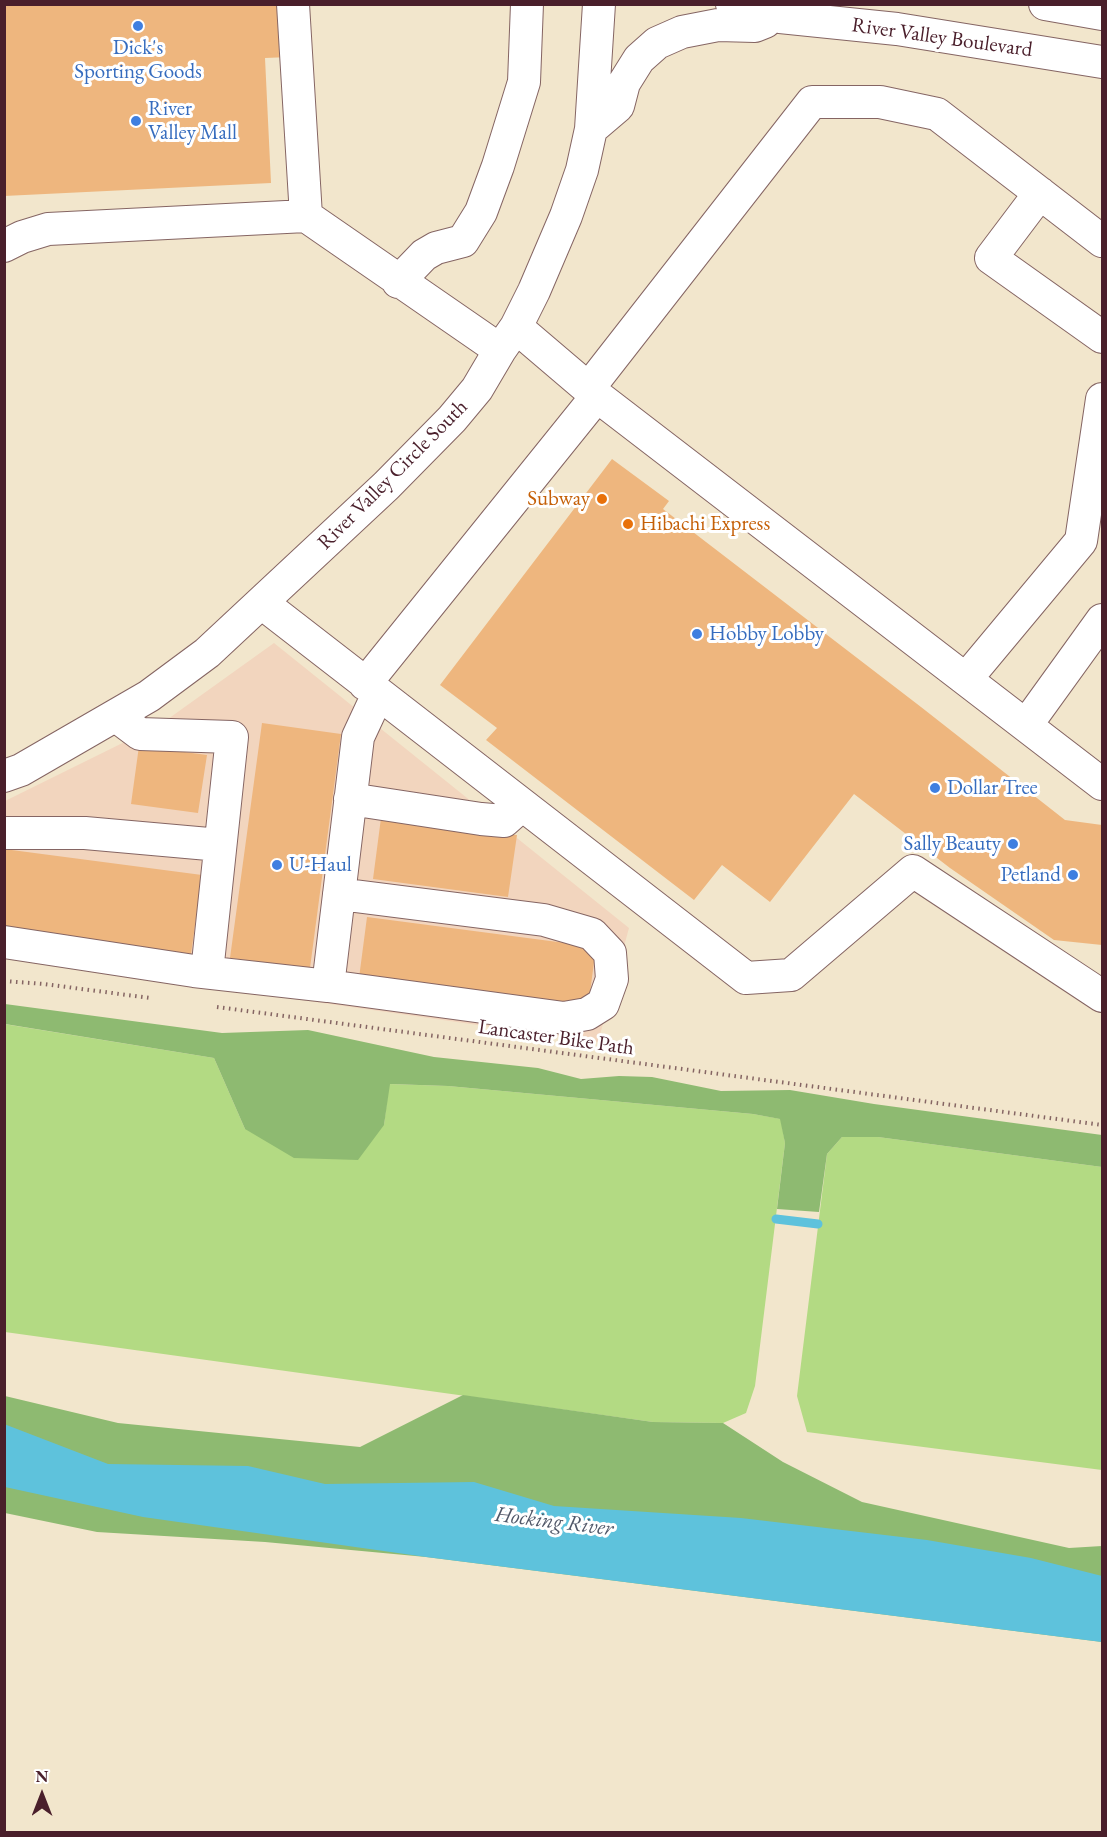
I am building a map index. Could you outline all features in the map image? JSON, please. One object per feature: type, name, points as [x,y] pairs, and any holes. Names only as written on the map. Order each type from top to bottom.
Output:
[{"type":"street","points":[[293,4],[306,216]]},
{"type":"street","points":[[398,282],[424,255],[436,248],[463,241],[481,212],[524,82],[527,4]]},
{"type":"street","name":"River Valley Circle South","points":[[4,776],[21,770],[116,716],[149,696],[207,653],[386,486],[452,419],[477,389],[534,291],[566,216],[582,170],[591,129],[599,4]]},
{"type":"street","name":"River Valley Boulevard","points":[[732,4],[755,6],[780,17],[897,29],[1102,62]]},
{"type":"street","points":[[1045,4],[1102,14]]},
{"type":"street","name":"River Valley Boulevard","points":[[591,129],[618,106],[624,83],[639,58],[657,42],[682,32],[718,25],[755,26],[780,17]]},
{"type":"street","points":[[328,986],[358,737],[372,689],[812,102],[880,102],[937,114],[1102,241]]},
{"type":"street","points":[[1040,193],[991,258],[1102,338]]},
{"type":"street","points":[[4,246],[22,237],[48,229],[306,216],[398,282],[508,339],[593,392],[1102,784]]},
{"type":"street","points":[[966,679],[1081,541],[1102,399]]},
{"type":"street","points":[[262,603],[746,978],[791,975],[913,871],[1102,996]]},
{"type":"street","points":[[1027,724],[1102,620]]},
{"type":"street","points":[[116,716],[140,734],[232,737],[207,972]]},
{"type":"street","points":[[350,799],[481,819],[504,820],[522,805]]},
{"type":"street","points":[[4,833],[85,833],[220,845]]},
{"type":"street","points":[[4,942],[207,972],[564,1018],[587,1014],[603,1004],[612,980],[610,953],[592,934],[544,920],[339,894]]},
{"type":"path","points":[[4,981],[153,998]]},
{"type":"path","name":"Lancaster Bike Path","points":[[211,1006],[1102,1125]]},
{"type":"shaded area","name":"U-Haul","points":[[274,643],[629,928],[598,1042],[5,958],[5,801],[161,724]]},
{"type":"green space","points":[[5,1004],[222,1033],[308,1030],[434,1057],[538,1068],[581,1079],[619,1076],[652,1077],[721,1091],[790,1090],[874,1104],[1102,1135],[1102,1167],[878,1137],[842,1137],[827,1154],[819,1212],[777,1209],[785,1143],[780,1119],[753,1114],[448,1086],[390,1084],[384,1125],[358,1160],[294,1158],[245,1129],[214,1058],[5,1024]]},
{"type":"green space","points":[[4,1024],[214,1058],[245,1129],[384,1125],[389,1084],[448,1086],[753,1114],[781,1119],[785,1143],[755,1386],[746,1413],[723,1423],[653,1422],[5,1332]]},
{"type":"green space","points":[[842,1137],[878,1137],[1102,1167],[1102,1470],[807,1432],[797,1396],[827,1154]]},
{"type":"green space","points":[[463,1395],[653,1422],[723,1423],[783,1462],[862,1502],[1069,1548],[1102,1546],[1102,1642],[426,1557],[265,1542],[97,1532],[5,1513],[5,1396],[118,1423],[360,1447]]},
{"type":"water","name":"Hocking River","points":[[4,1424],[108,1464],[248,1466],[325,1484],[474,1482],[554,1506],[741,1518],[927,1540],[1031,1558],[1102,1576],[1102,1642],[426,1557],[143,1517],[5,1487]]},
{"type":"building","name":"River Valley Mall","points":[[4,4],[288,4],[290,57],[265,58],[271,183],[4,196]]},
{"type":"building","points":[[612,459],[669,501],[663,509],[1065,820],[1102,825],[1102,945],[1054,940],[950,868],[854,794],[770,902],[722,865],[694,900],[486,740],[497,728],[440,685]]},
{"type":"building","points":[[262,723],[341,734],[310,968],[230,958]]},
{"type":"building","points":[[139,746],[207,755],[198,813],[131,804]]},
{"type":"building","points":[[381,818],[517,835],[508,897],[373,879]]},
{"type":"building","points":[[4,849],[202,875],[191,954],[4,930]]},
{"type":"building","points":[[367,917],[596,947],[588,1008],[359,978]]},
{"type":"waterway","points":[[776,1219],[818,1224]]},
{"type":"place","name":"Dick's Sporting Goods","points":[[138,26]]},
{"type":"place","name":"River Valley Mall","points":[[136,121]]},
{"type":"place","name":"Subway","points":[[602,499]]},
{"type":"place","name":"Hibachi Express","points":[[628,524]]},
{"type":"place","name":"Hobby Lobby","points":[[697,634]]},
{"type":"place","name":"Dollar Tree","points":[[935,788]]},
{"type":"place","name":"Sally Beauty","points":[[1013,844]]},
{"type":"place","name":"U-Haul","points":[[277,865]]},
{"type":"place","name":"Petland","points":[[1073,875]]}]
